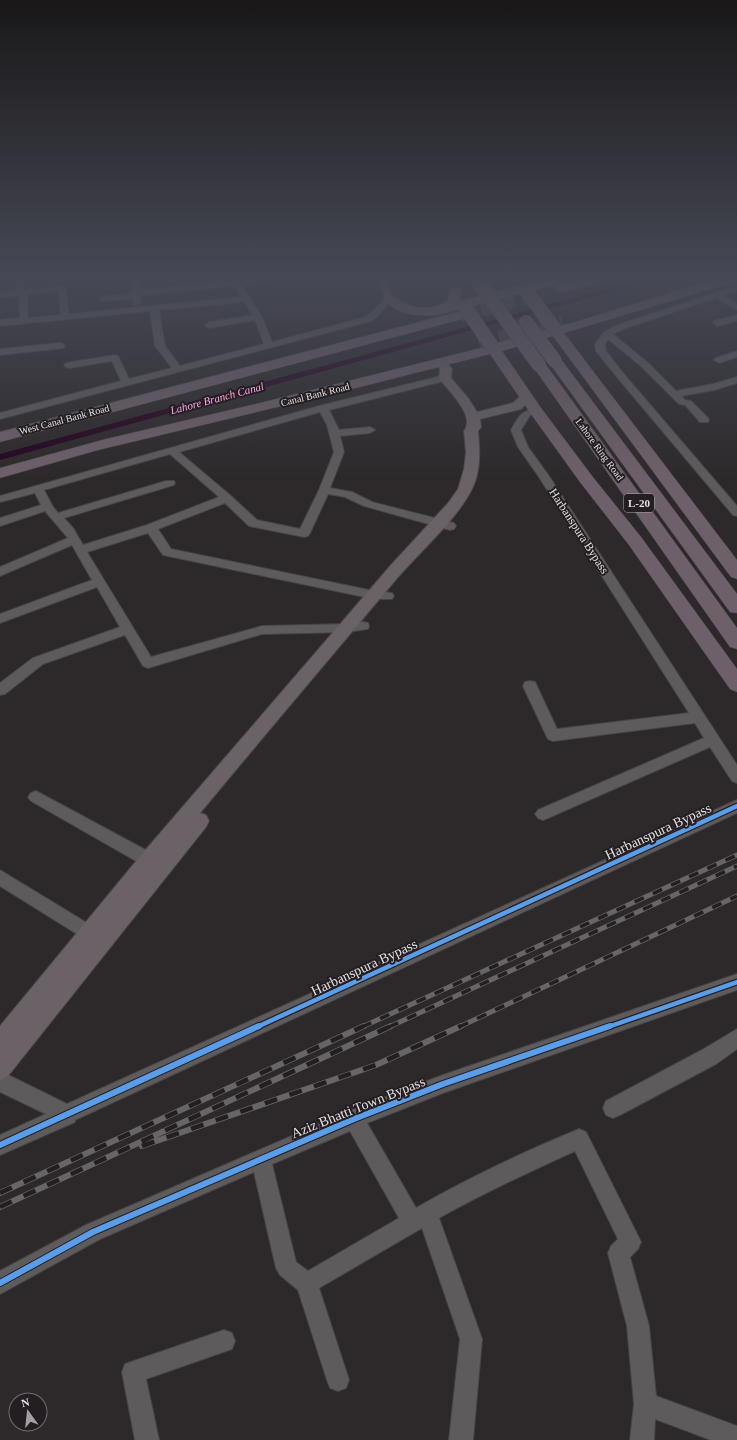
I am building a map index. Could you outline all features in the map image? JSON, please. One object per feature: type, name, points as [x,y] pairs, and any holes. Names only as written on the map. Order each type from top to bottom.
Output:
[{"type":"highway","points":[[128,402],[320,343]]},
{"type":"highway","points":[[128,402],[340,343]]},
{"type":"highway","points":[[486,343],[586,479],[635,542],[737,684]]},
{"type":"highway","name":"Canal Bank Road","points":[[99,446],[441,363],[498,343]]},
{"type":"highway","name":"Lahore Ring Road","points":[[530,343],[737,607]]},
{"type":"highway","name":"Lahore Ring Road","points":[[536,343],[547,363],[737,642]]},
{"type":"highway","points":[[567,343],[583,370],[737,573]]},
{"type":"highway","points":[[575,343],[574,348],[583,370]]},
{"type":"highway","points":[[583,370],[563,351],[547,346],[538,345],[517,350],[513,358],[600,480],[635,542]]},
{"type":"highway","points":[[0,473],[227,410],[488,346]]},
{"type":"highway","points":[[464,356],[490,360],[510,375]]},
{"type":"highway","name":"West Canal Bank Road","points":[[0,437],[128,402]]},
{"type":"main road","points":[[0,1068],[355,627],[443,525],[466,508],[481,470],[482,454],[480,431],[445,378],[446,369],[441,363]]},
{"type":"main road","points":[[474,422],[517,406],[526,398]]},
{"type":"main road","points":[[0,1044],[149,860],[355,627]]},
{"type":"street","points":[[160,343],[160,346],[178,370]]},
{"type":"street","points":[[0,416],[276,343]]},
{"type":"street","points":[[601,343],[601,351],[620,375],[737,513]]},
{"type":"street","points":[[619,343],[646,365],[682,402],[688,403],[704,420]]},
{"type":"street","points":[[0,352],[60,346]]},
{"type":"street","points":[[718,360],[737,354]]},
{"type":"street","points":[[69,365],[115,358],[126,383]]},
{"type":"street","points":[[0,499],[323,408],[445,378]]},
{"type":"street","points":[[674,394],[714,387],[737,380]]},
{"type":"street","points":[[171,450],[227,498],[253,523],[304,533],[324,490],[338,452],[332,425],[323,408]]},
{"type":"street","name":"Harbanspura Bypass","points":[[536,411],[527,413],[520,423],[516,430],[519,440],[544,476],[737,777]]},
{"type":"street","points":[[334,434],[370,430]]},
{"type":"street","points":[[56,517],[170,483]]},
{"type":"street","points":[[38,488],[48,507],[77,545],[148,663],[262,630],[355,627]]},
{"type":"street","points":[[324,490],[348,494],[368,504],[443,525]]},
{"type":"street","points":[[0,572],[77,545],[151,528],[227,498]]},
{"type":"street","points":[[0,522],[48,507]]},
{"type":"street","points":[[151,528],[167,552],[381,596]]},
{"type":"street","points":[[2,616],[98,582]]},
{"type":"street","points":[[0,690],[38,661],[127,629]]},
{"type":"street","points":[[530,686],[553,735],[699,717]]},
{"type":"street","points":[[543,814],[714,740]]},
{"type":"street","points":[[36,797],[149,860]]},
{"type":"street","name":"Harbanspura Bypass","points":[[0,1145],[68,1116],[737,806]]},
{"type":"street","points":[[0,877],[90,934]]},
{"type":"street","name":"Aziz Bhatti Town Bypass","points":[[0,1283],[93,1232],[354,1119],[443,1084],[737,982]]},
{"type":"street","points":[[613,1108],[709,1057],[737,1038]]},
{"type":"street","points":[[0,1080],[8,1086],[68,1116]]},
{"type":"street","points":[[354,1119],[419,1217],[471,1339],[460,1440]]},
{"type":"street","points":[[306,1283],[419,1217],[519,1166],[579,1139],[631,1242],[618,1253],[638,1326],[645,1404],[642,1440]]},
{"type":"street","points":[[261,1159],[287,1268],[306,1283],[338,1380]]},
{"type":"street","points":[[147,1440],[134,1372],[224,1341]]},
{"type":"street","points":[[645,1404],[737,1438]]},
{"type":"waterway","name":"Lahore Branch Canal","points":[[0,457],[418,343]]},
{"type":"railway","points":[[362,1027],[737,855]]},
{"type":"railway","points":[[389,1027],[737,866]]},
{"type":"railway","points":[[459,1027],[737,896]]},
{"type":"railway","points":[[0,1193],[364,1026]]},
{"type":"railway","points":[[0,1207],[391,1026]]},
{"type":"railway","points":[[142,1146],[376,1065],[461,1026]]},
{"type":"cycle path","points":[[0,1145],[737,806]]},
{"type":"cycle path","points":[[0,1283],[93,1232],[354,1119],[443,1084],[737,982]]}]
